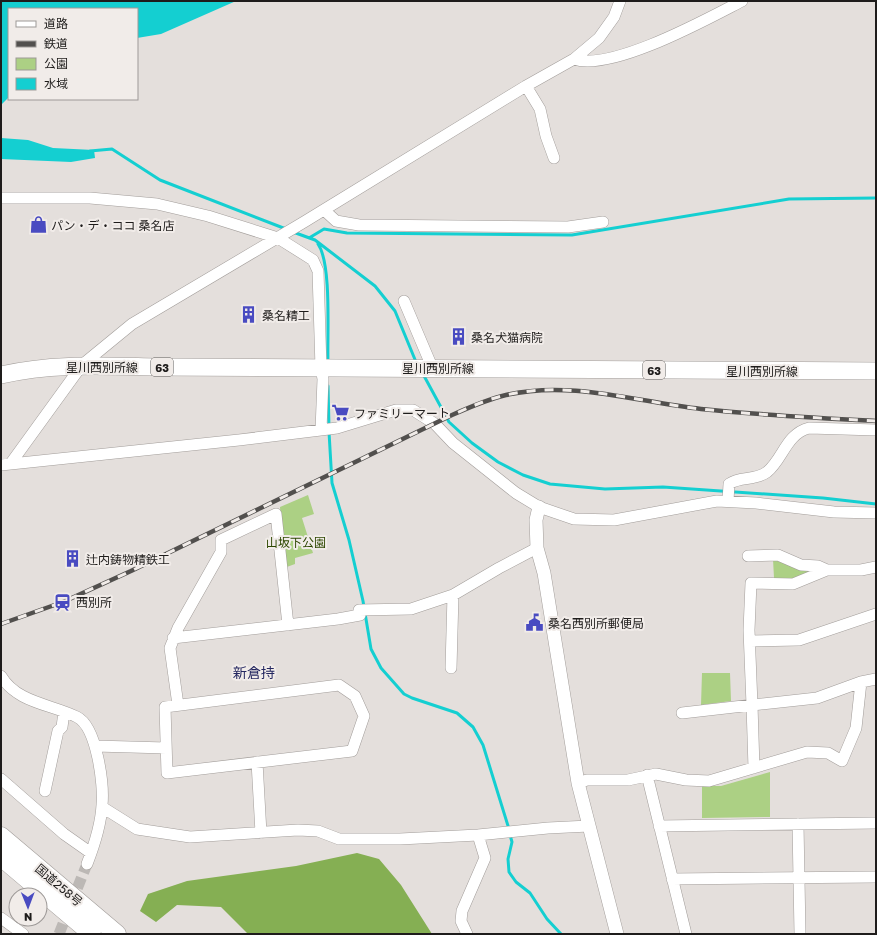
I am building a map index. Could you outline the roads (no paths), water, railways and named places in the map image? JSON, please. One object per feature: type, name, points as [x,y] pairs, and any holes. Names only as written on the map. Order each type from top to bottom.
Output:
[{"type":"highway","name":"国道258号","points":[[1,836],[117,934]]},
{"type":"highway","name":"国道258号","points":[[1,857],[92,934]]},
{"type":"main road","name":"星川西別所線","points":[[1,375],[21,370],[82,365],[876,371]]},
{"type":"street","points":[[6,464],[82,365],[132,324],[278,238],[526,86],[574,59],[599,38],[614,17],[620,1]]},
{"type":"street","points":[[574,59],[582,62],[601,60],[634,51],[693,26],[742,1]]},
{"type":"street","points":[[526,86],[540,109],[546,136],[554,158]]},
{"type":"street","points":[[1,198],[90,198],[157,204],[208,216],[278,238],[313,260],[318,271],[326,368],[323,379],[321,430]]},
{"type":"street","points":[[324,210],[336,221],[359,225],[568,227],[603,222]]},
{"type":"street","points":[[404,301],[432,367]]},
{"type":"street","points":[[6,464],[321,430],[336,428],[396,410],[413,410],[435,424],[453,443],[516,493],[539,507],[574,520],[614,520],[717,501],[771,504],[834,512],[876,513]]},
{"type":"street","points":[[728,501],[729,484],[733,481],[757,478],[768,472],[793,437],[801,430],[809,428],[876,430]]},
{"type":"street","points":[[539,507],[536,520],[537,548],[544,573],[578,783],[617,934]]},
{"type":"street","points":[[178,705],[170,648],[173,638],[221,552],[221,540],[276,514],[288,625]]},
{"type":"street","points":[[173,638],[338,619],[363,611],[411,609],[453,595],[537,548]]},
{"type":"street","points":[[748,556],[778,555],[801,565],[818,566],[827,570]]},
{"type":"street","points":[[754,768],[750,641],[751,583],[793,584],[827,570],[861,570],[876,567]]},
{"type":"street","points":[[451,668],[453,595]]},
{"type":"street","points":[[750,641],[799,640],[876,614]]},
{"type":"street","points":[[1,676],[6,684],[27,698],[78,717],[84,722],[90,731],[103,791],[102,806],[92,853],[87,864]]},
{"type":"street","points":[[682,713],[817,698],[861,682],[876,680]]},
{"type":"street","points":[[578,783],[587,780],[628,780],[656,774],[686,780],[709,781],[807,752],[828,752],[842,761],[856,728],[861,682]]},
{"type":"street","points":[[338,685],[355,696],[364,716],[352,751],[167,773],[166,748],[165,707],[338,685]]},
{"type":"street","points":[[45,790],[58,731],[62,727],[64,712]]},
{"type":"street","points":[[94,746],[166,748]]},
{"type":"street","points":[[257,762],[261,833]]},
{"type":"street","points":[[647,775],[686,934]]},
{"type":"street","points":[[1,779],[64,834],[92,853]]},
{"type":"street","points":[[102,806],[137,829],[190,837],[298,830],[318,831],[339,839],[478,835],[589,826]]},
{"type":"street","points":[[659,826],[876,823]]},
{"type":"street","points":[[798,824],[800,934]]},
{"type":"street","points":[[467,934],[461,921],[462,911],[486,858],[478,835]]},
{"type":"street","points":[[672,879],[876,876]]},
{"type":"street","points":[[1,918],[23,934]]},
{"type":"water","points":[[1,1],[236,1],[161,34],[138,38],[138,8],[8,8],[8,98],[1,105]]},
{"type":"water","points":[[1,138],[28,140],[53,148],[94,150],[95,158],[71,162],[1,159]]},
{"type":"waterway","points":[[90,151],[112,149],[160,180],[286,229]]},
{"type":"waterway","points":[[309,238],[324,229],[347,233],[572,235],[789,199],[876,198]]},
{"type":"waterway","points":[[293,232],[315,240],[375,286],[395,311],[416,362]]},
{"type":"waterway","points":[[318,244],[322,254],[327,283],[328,363]]},
{"type":"waterway","points":[[423,374],[449,422],[472,443],[498,462],[523,475],[550,484],[605,489],[663,487],[823,498],[876,504]]},
{"type":"waterway","points":[[328,386],[329,427]]},
{"type":"waterway","points":[[329,432],[332,483],[349,540],[363,601],[371,649],[381,668],[404,694],[457,713],[473,727],[483,745],[509,829]]},
{"type":"waterway","points":[[510,835],[512,842],[508,859],[509,872],[516,882],[530,893],[547,919],[561,934]]},
{"type":"tunnel","points":[[59,934],[87,864]]},
{"type":"railway","points":[[1,624],[63,602],[131,571],[452,415],[472,406],[506,395],[530,391],[579,391],[701,409],[767,415],[876,421]]},
{"type":"place","name":"パン・デ・ココ 桑名店","points":[[38,225]]},
{"type":"place","name":"桑名精工","points":[[249,315]]},
{"type":"place","name":"桑名犬猫病院","points":[[458,337]]},
{"type":"place","name":"ファミリーマート","points":[[341,413]]},
{"type":"place","name":"辻内鋳物精鉄工","points":[[73,559]]},
{"type":"place","name":"西別所","points":[[63,602]]},
{"type":"place","name":"桑名西別所郵便局","points":[[535,623]]},
{"type":"district","name":"新倉持","points":[[254,672]]},
{"type":"park label","name":"山坂下公園","points":[[296,542]]}]
